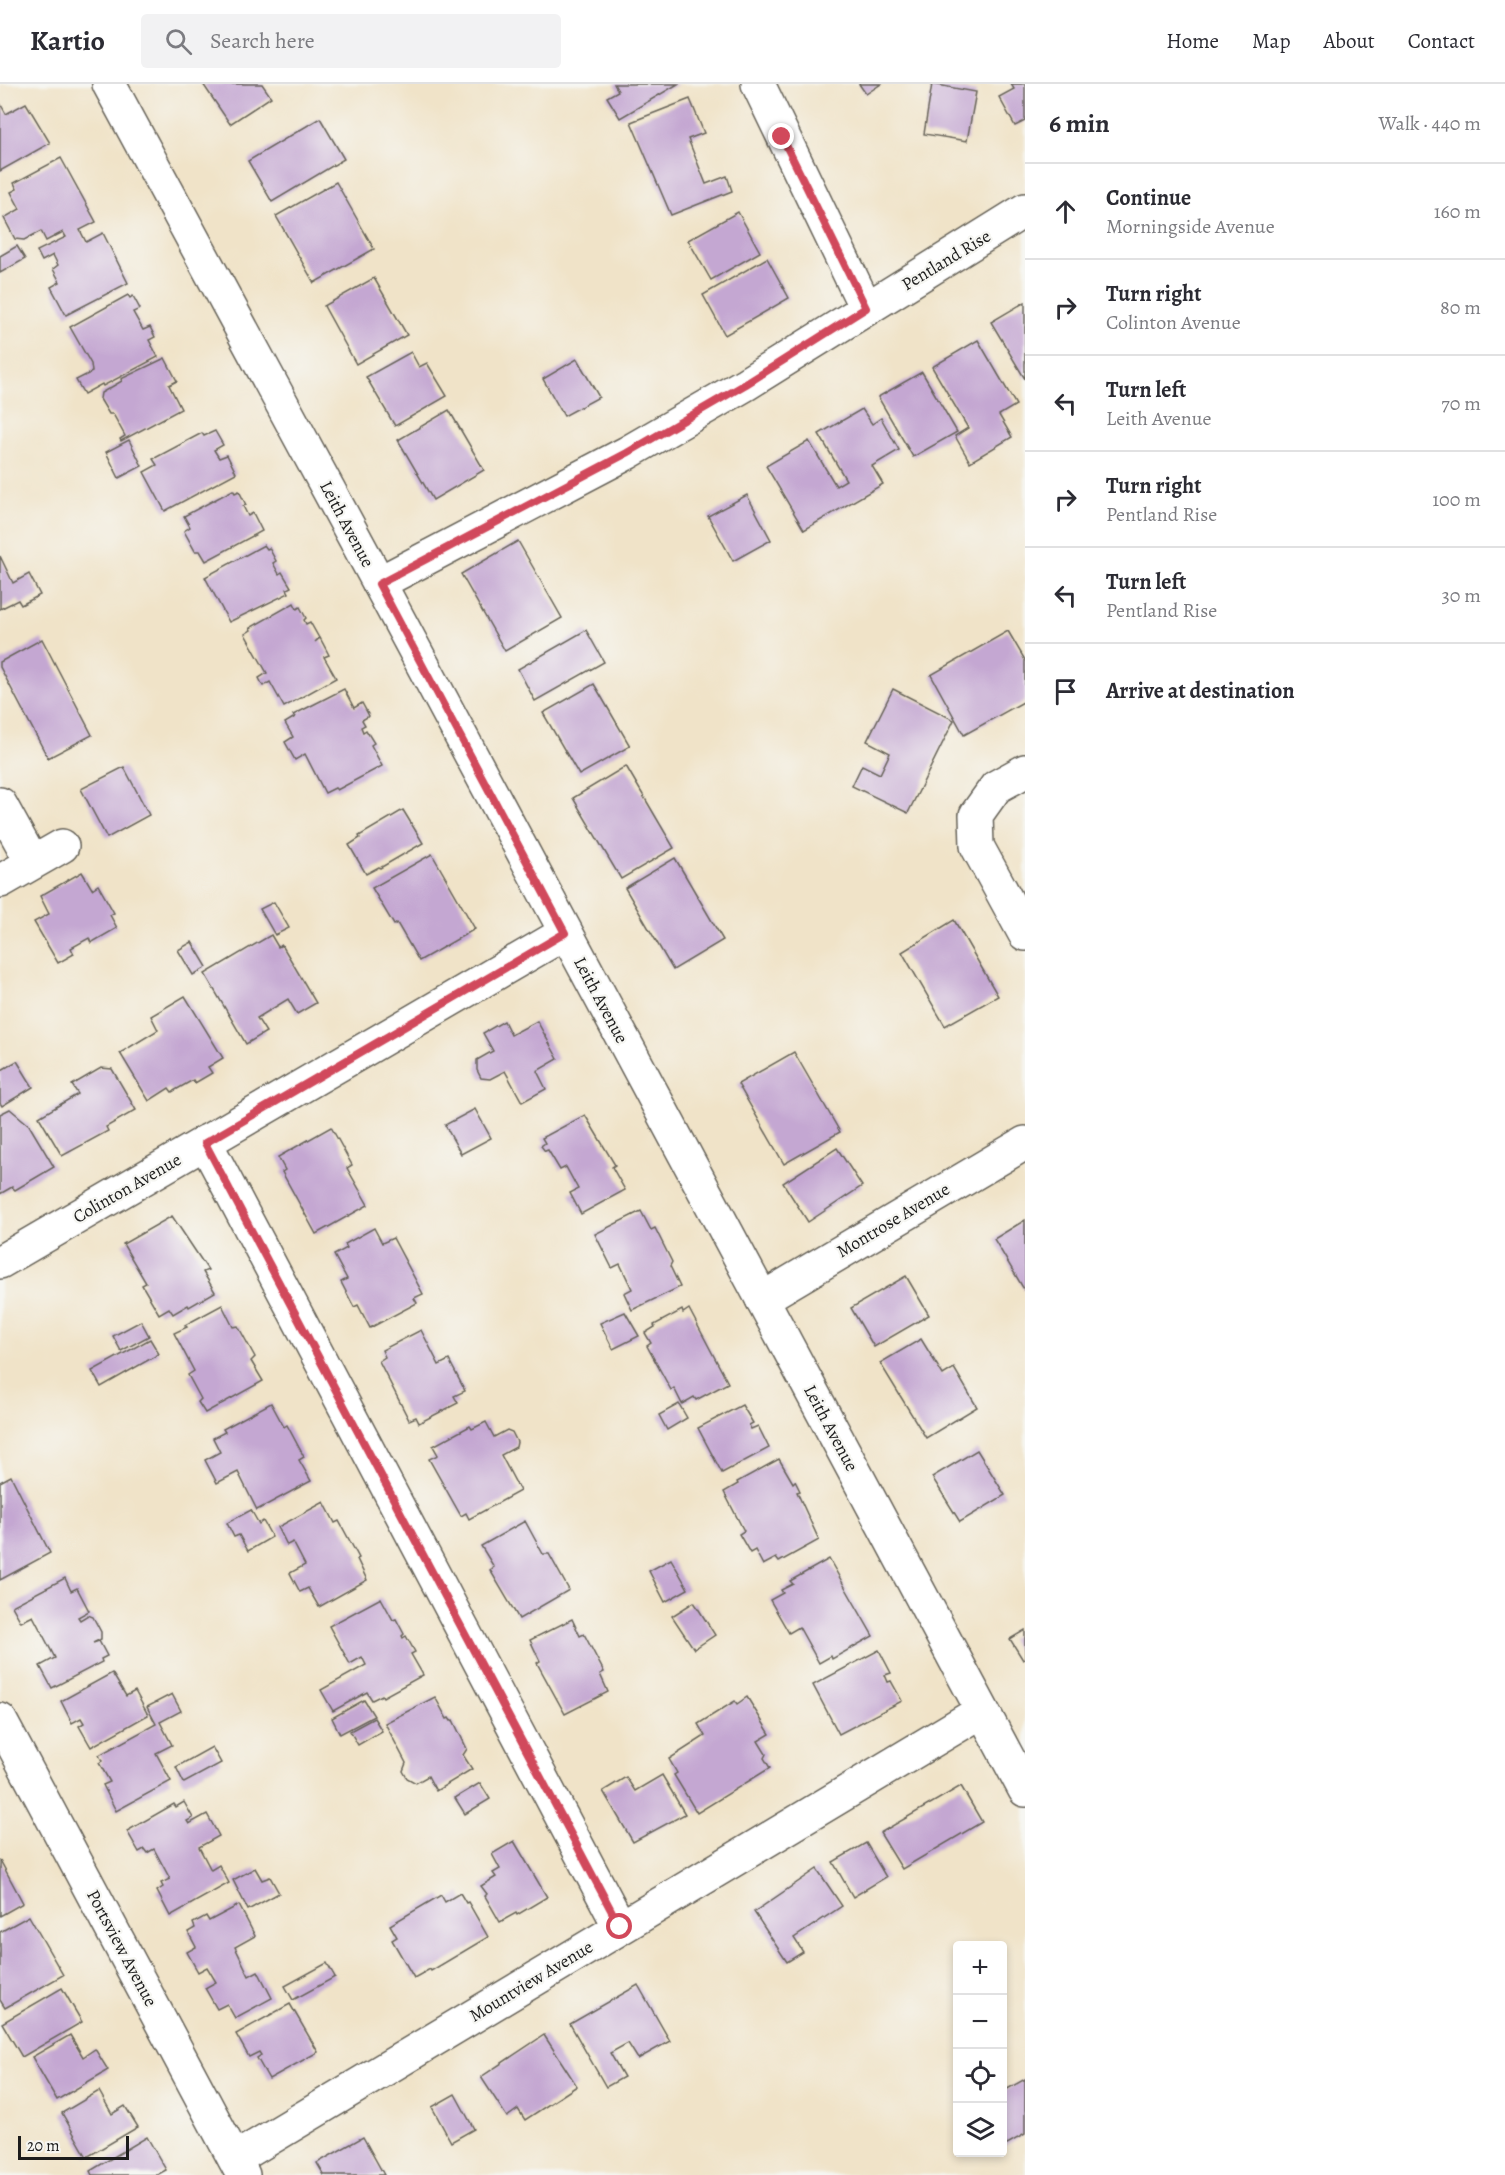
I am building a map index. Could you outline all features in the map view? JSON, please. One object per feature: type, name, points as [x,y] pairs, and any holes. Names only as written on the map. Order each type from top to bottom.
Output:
[{"type":"street","name":"Leith Avenue","points":[[109,84],[1025,1790]]},
{"type":"street","points":[[758,84],[866,308]]},
{"type":"street","name":"Pentland Rise","points":[[379,584],[627,453],[746,384],[1025,210]]},
{"type":"street","points":[[1025,771],[996,787],[976,815],[977,846],[1025,934]]},
{"type":"street","points":[[0,804],[32,862]]},
{"type":"street","points":[[1,881],[62,846]]},
{"type":"street","name":"Colinton Avenue","points":[[0,1262],[565,933]]},
{"type":"street","points":[[205,1143],[620,1927]]},
{"type":"street","name":"Montrose Avenue","points":[[762,1299],[1025,1143]]},
{"type":"street","name":"Mountview Avenue","points":[[239,2167],[620,1927],[982,1711]]},
{"type":"street","name":"Portsview Avenue","points":[[0,1720],[239,2167]]},
{"type":"building","points":[[203,84],[262,84],[271,97],[230,124]]},
{"type":"building","points":[[614,84],[678,84],[620,118],[607,97],[618,91]]},
{"type":"building","points":[[859,84],[881,84],[866,94]]},
{"type":"building","points":[[932,84],[976,92],[967,141],[924,134]]},
{"type":"building","points":[[1011,84],[1025,84],[1025,121],[1015,126],[999,97],[1014,89]]},
{"type":"building","points":[[690,99],[704,133],[688,139],[706,184],[727,176],[732,191],[671,215],[631,122]]},
{"type":"building","points":[[0,103],[6,114],[26,103],[50,143],[0,171]]},
{"type":"building","points":[[320,118],[344,159],[272,202],[248,161]]},
{"type":"building","points":[[61,158],[96,222],[80,230],[86,242],[103,233],[128,283],[66,315],[51,287],[60,282],[53,269],[58,265],[53,255],[42,261],[37,251],[66,237],[63,232],[46,241],[41,231],[24,240],[15,239],[4,218],[20,209],[11,192],[17,189],[14,183]]},
{"type":"building","points":[[336,182],[374,249],[314,283],[276,216]]},
{"type":"building","points":[[738,212],[760,252],[711,280],[688,240]]},
{"type":"building","points":[[17,246],[25,259],[0,273],[0,256]]},
{"type":"building","points":[[767,258],[789,298],[725,335],[703,295]]},
{"type":"building","points":[[374,278],[407,335],[356,364],[324,306]]},
{"type":"building","points":[[128,295],[130,298],[133,296],[140,309],[133,312],[143,330],[150,327],[155,337],[149,340],[158,357],[84,394],[76,380],[92,372],[91,364],[70,327]]},
{"type":"building","points":[[1025,302],[1025,379],[991,322]]},
{"type":"building","points":[[978,340],[1016,405],[999,415],[1012,437],[970,462],[955,436],[968,428],[932,367]]},
{"type":"building","points":[[411,352],[419,367],[427,363],[447,396],[395,426],[366,377]]},
{"type":"building","points":[[165,358],[177,381],[169,385],[181,409],[121,441],[120,439],[125,436],[113,414],[109,414],[100,399],[101,393],[122,381],[121,379]]},
{"type":"building","points":[[577,359],[599,397],[564,416],[543,379]]},
{"type":"building","points":[[922,372],[957,432],[913,457],[878,397]]},
{"type":"building","points":[[862,409],[872,424],[881,418],[899,450],[872,466],[883,484],[804,530],[766,466],[809,441],[836,486],[846,480],[819,434]]},
{"type":"building","points":[[449,410],[484,470],[433,500],[398,440]]},
{"type":"building","points":[[215,431],[223,445],[214,450],[219,458],[227,455],[236,473],[165,511],[144,472],[157,465],[153,459],[202,433],[204,436]]},
{"type":"building","points":[[129,440],[142,466],[119,478],[106,452]]},
{"type":"building","points":[[233,490],[235,493],[239,491],[246,505],[243,506],[248,516],[253,513],[262,531],[206,561],[200,551],[195,551],[184,531],[190,527],[184,516]]},
{"type":"building","points":[[747,495],[771,540],[733,561],[708,516]]},
{"type":"building","points":[[518,541],[562,618],[505,651],[461,574]]},
{"type":"building","points":[[264,545],[267,549],[269,548],[276,561],[273,563],[279,574],[282,572],[291,587],[287,589],[289,593],[229,622],[205,577]]},
{"type":"building","points":[[0,556],[13,583],[29,574],[40,595],[21,605],[18,600],[0,609]]},
{"type":"building","points":[[294,603],[297,609],[300,607],[306,618],[304,620],[306,624],[310,622],[319,638],[315,642],[320,638],[329,655],[324,657],[336,678],[284,707],[270,682],[263,686],[259,678],[267,673],[245,634],[251,630],[250,628]]},
{"type":"building","points":[[586,630],[604,662],[535,701],[518,669]]},
{"type":"building","points":[[1008,631],[1025,660],[1025,701],[964,735],[931,675]]},
{"type":"building","points":[[42,639],[92,735],[48,758],[0,667],[0,662]]},
{"type":"building","points":[[594,684],[630,746],[579,775],[543,713]]},
{"type":"building","points":[[344,689],[354,708],[362,703],[369,716],[362,720],[365,725],[361,727],[363,732],[366,730],[374,743],[371,745],[382,766],[337,790],[335,788],[325,793],[305,754],[295,760],[285,742],[293,737],[285,723],[295,717],[293,715]]},
{"type":"building","points":[[893,689],[954,720],[908,813],[852,786],[862,765],[880,774],[890,753],[867,741]]},
{"type":"building","points":[[626,766],[674,848],[621,879],[573,798]]},
{"type":"building","points":[[124,767],[149,815],[107,838],[81,789]]},
{"type":"building","points":[[403,810],[423,843],[366,874],[349,845],[360,838],[359,836]]},
{"type":"building","points":[[432,854],[475,929],[419,961],[397,923],[394,925],[372,888]]},
{"type":"building","points":[[675,858],[723,940],[673,970],[625,888]]},
{"type":"building","points":[[82,872],[92,889],[98,885],[114,913],[110,915],[117,928],[91,943],[89,938],[71,948],[74,954],[58,963],[34,922],[49,914],[40,896]]},
{"type":"building","points":[[274,902],[289,928],[275,935],[260,909]]},
{"type":"building","points":[[954,920],[998,996],[945,1026],[902,952]]},
{"type":"building","points":[[271,935],[278,947],[282,945],[316,1003],[297,1014],[288,999],[257,1018],[266,1032],[246,1044],[205,974]]},
{"type":"building","points":[[192,942],[207,967],[193,975],[178,950]]},
{"type":"building","points":[[185,996],[223,1058],[208,1067],[212,1073],[195,1083],[193,1080],[172,1092],[169,1088],[149,1101],[120,1053],[158,1030],[151,1016]]},
{"type":"building","points":[[504,1021],[511,1035],[537,1021],[558,1059],[537,1071],[546,1089],[522,1102],[505,1071],[490,1079],[481,1078],[477,1070],[477,1060],[493,1051],[483,1033]]},
{"type":"building","points":[[794,1052],[840,1132],[784,1164],[738,1084]]},
{"type":"building","points":[[17,1061],[33,1087],[2,1106],[0,1103],[0,1071]]},
{"type":"building","points":[[101,1068],[112,1069],[136,1110],[106,1127],[108,1131],[62,1156],[39,1117],[78,1094],[72,1085]]},
{"type":"building","points":[[10,1109],[29,1125],[54,1167],[15,1190],[12,1187],[0,1194],[0,1114]]},
{"type":"building","points":[[475,1109],[491,1138],[461,1154],[445,1125]]},
{"type":"building","points":[[585,1115],[615,1165],[612,1167],[625,1190],[581,1214],[570,1193],[578,1189],[566,1167],[560,1170],[548,1150],[545,1151],[541,1146],[545,1143],[542,1138]]},
{"type":"building","points":[[331,1127],[352,1165],[347,1168],[368,1205],[316,1234],[282,1172],[285,1170],[278,1157]]},
{"type":"building","points":[[837,1148],[862,1186],[808,1222],[783,1183]]},
{"type":"building","points":[[641,1211],[651,1230],[655,1228],[672,1262],[670,1266],[680,1287],[632,1310],[624,1293],[632,1289],[620,1264],[612,1268],[595,1234]]},
{"type":"building","points":[[172,1216],[208,1270],[203,1272],[215,1292],[173,1314],[169,1308],[159,1314],[142,1285],[146,1283],[123,1244]]},
{"type":"building","points":[[1025,1220],[1025,1291],[994,1239]]},
{"type":"building","points":[[374,1228],[382,1243],[393,1238],[423,1294],[414,1298],[417,1303],[370,1328],[358,1305],[354,1307],[341,1282],[347,1279],[334,1255],[347,1248],[345,1244]]},
{"type":"building","points":[[906,1276],[929,1315],[874,1347],[851,1308]]},
{"type":"building","points":[[222,1305],[233,1327],[238,1326],[255,1357],[251,1361],[263,1381],[205,1413],[198,1402],[201,1399],[188,1375],[194,1371],[174,1333]]},
{"type":"building","points":[[689,1309],[728,1383],[696,1400],[694,1397],[682,1404],[674,1388],[671,1390],[647,1346],[651,1343],[645,1333],[655,1327],[654,1325],[682,1310],[683,1313]]},
{"type":"building","points":[[625,1312],[639,1336],[613,1349],[600,1323]]},
{"type":"building","points":[[141,1321],[149,1336],[121,1351],[113,1336]]},
{"type":"building","points":[[421,1330],[439,1365],[449,1360],[465,1391],[454,1396],[458,1403],[419,1423],[416,1417],[409,1420],[379,1361],[385,1357],[382,1350]]},
{"type":"building","points":[[150,1339],[159,1354],[101,1387],[92,1371]]},
{"type":"building","points":[[921,1339],[943,1375],[954,1368],[977,1407],[926,1438],[880,1363]]},
{"type":"building","points":[[271,1403],[284,1427],[287,1425],[304,1457],[299,1460],[311,1481],[257,1510],[238,1472],[217,1483],[205,1460],[220,1452],[213,1438],[225,1432],[223,1429]]},
{"type":"building","points":[[679,1404],[687,1418],[667,1430],[659,1415]]},
{"type":"building","points":[[742,1405],[753,1423],[749,1425],[751,1429],[758,1426],[769,1448],[722,1473],[698,1428]]},
{"type":"building","points":[[486,1422],[494,1437],[507,1430],[512,1432],[517,1442],[516,1447],[501,1455],[520,1491],[469,1519],[466,1513],[461,1516],[429,1459],[438,1455],[433,1446],[470,1426],[472,1429]]},
{"type":"building","points":[[977,1450],[1005,1495],[960,1522],[932,1477]]},
{"type":"building","points":[[779,1459],[800,1491],[797,1492],[819,1540],[779,1562],[776,1558],[763,1565],[755,1550],[750,1553],[739,1534],[744,1531],[724,1492],[738,1484],[737,1482]]},
{"type":"building","points":[[11,1476],[50,1553],[0,1580],[0,1482]]},
{"type":"building","points":[[324,1502],[335,1523],[339,1521],[359,1558],[357,1559],[367,1580],[319,1607],[308,1588],[300,1592],[290,1573],[305,1565],[293,1542],[287,1545],[278,1527]]},
{"type":"building","points":[[251,1510],[259,1524],[263,1521],[272,1537],[248,1551],[239,1535],[234,1537],[227,1523]]},
{"type":"building","points":[[525,1521],[543,1554],[549,1554],[569,1590],[519,1619],[490,1570],[494,1567],[481,1546]]},
{"type":"building","points":[[671,1559],[688,1589],[665,1602],[649,1571]]},
{"type":"building","points":[[829,1559],[873,1636],[832,1659],[831,1656],[819,1663],[799,1627],[789,1633],[770,1600],[783,1593],[781,1590],[793,1584],[790,1581]]},
{"type":"building","points":[[65,1578],[71,1591],[77,1588],[89,1611],[78,1617],[80,1620],[88,1615],[93,1617],[101,1632],[101,1639],[93,1643],[99,1641],[107,1656],[101,1659],[102,1662],[52,1688],[40,1666],[55,1658],[33,1616],[21,1622],[12,1606]]},
{"type":"building","points":[[381,1598],[393,1620],[396,1619],[404,1634],[403,1638],[406,1636],[415,1652],[411,1654],[423,1675],[383,1697],[382,1695],[372,1700],[367,1692],[333,1711],[321,1690],[366,1665],[362,1657],[350,1664],[329,1626]]},
{"type":"building","points":[[694,1602],[715,1635],[694,1649],[672,1616]]},
{"type":"building","points":[[572,1619],[580,1636],[584,1634],[604,1672],[600,1674],[608,1692],[565,1714],[537,1663],[540,1661],[530,1640]]},
{"type":"building","points":[[1025,1630],[1025,1659],[1023,1660],[1010,1639]]},
{"type":"building","points":[[879,1650],[891,1673],[885,1675],[888,1682],[891,1681],[902,1701],[839,1734],[813,1685]]},
{"type":"building","points":[[112,1673],[126,1696],[135,1691],[148,1715],[91,1747],[79,1726],[84,1723],[81,1718],[72,1723],[61,1701]]},
{"type":"building","points":[[172,1694],[181,1711],[160,1722],[172,1745],[156,1753],[171,1781],[116,1811],[103,1785],[110,1782],[99,1763],[102,1761],[99,1755],[156,1724],[147,1707]]},
{"type":"building","points":[[435,1697],[447,1719],[453,1720],[467,1749],[463,1755],[472,1769],[436,1791],[428,1776],[416,1783],[407,1778],[403,1771],[406,1763],[385,1723]]},
{"type":"building","points":[[747,1697],[770,1734],[758,1741],[766,1754],[764,1758],[770,1768],[697,1813],[674,1775],[677,1773],[669,1759],[705,1736],[698,1724],[735,1701],[737,1704]]},
{"type":"building","points":[[364,1700],[374,1716],[340,1734],[332,1718]]},
{"type":"building","points":[[374,1718],[382,1731],[358,1745],[350,1731]]},
{"type":"building","points":[[212,1747],[221,1763],[184,1783],[176,1767]]},
{"type":"building","points":[[662,1775],[685,1814],[633,1842],[603,1791],[626,1777],[635,1791]]},
{"type":"building","points":[[480,1783],[490,1799],[465,1814],[455,1798]]},
{"type":"building","points":[[961,1786],[982,1822],[902,1869],[880,1833]]},
{"type":"building","points":[[184,1802],[193,1818],[187,1821],[189,1824],[207,1814],[219,1836],[199,1847],[211,1870],[219,1865],[229,1883],[170,1916],[157,1891],[163,1887],[161,1883],[170,1879],[154,1849],[147,1853],[144,1849],[139,1852],[127,1831],[174,1804],[176,1807]]},
{"type":"building","points":[[514,1841],[547,1897],[517,1915],[516,1913],[500,1922],[481,1886],[496,1877],[493,1873],[500,1869],[492,1854]]},
{"type":"building","points":[[866,1843],[886,1877],[853,1897],[833,1862]]},
{"type":"building","points":[[0,1860],[23,1903],[0,1916]]},
{"type":"building","points":[[255,1868],[262,1880],[270,1877],[279,1893],[248,1910],[233,1880]]},
{"type":"building","points":[[817,1869],[842,1906],[794,1938],[803,1952],[787,1962],[754,1912]]},
{"type":"building","points":[[460,1893],[466,1903],[468,1902],[488,1937],[431,1971],[430,1969],[414,1978],[392,1940],[397,1937],[390,1925],[441,1895],[445,1902]]},
{"type":"building","points":[[239,1905],[255,1936],[235,1947],[249,1976],[258,1971],[272,1998],[235,2018],[227,2004],[217,2009],[205,1988],[216,1982],[207,1967],[198,1972],[187,1952],[196,1947],[188,1932],[195,1928],[193,1923],[206,1916],[209,1921]]},
{"type":"building","points":[[29,1916],[63,1975],[5,2008],[0,2000],[0,1932]]},
{"type":"building","points":[[327,1963],[335,1977],[293,2000],[285,1986]]},
{"type":"building","points":[[638,1985],[670,2041],[638,2059],[628,2043],[610,2053],[624,2077],[606,2087],[570,2024]]},
{"type":"building","points":[[62,1988],[82,2022],[22,2057],[2,2023]]},
{"type":"building","points":[[290,2004],[318,2052],[269,2079],[257,2058],[261,2055],[259,2052],[249,2057],[236,2034]]},
{"type":"building","points":[[70,2035],[83,2057],[95,2049],[108,2070],[57,2100],[32,2057]]},
{"type":"building","points":[[544,2035],[577,2086],[525,2120],[518,2109],[507,2117],[481,2077]]},
{"type":"building","points":[[1025,2079],[1025,2134],[1007,2144],[1007,2103],[1007,2089]]},
{"type":"building","points":[[99,2091],[112,2114],[125,2106],[138,2127],[87,2157],[62,2113]]},
{"type":"building","points":[[455,2094],[474,2129],[451,2142],[432,2107]]},
{"type":"building","points":[[147,2137],[166,2170],[157,2175],[92,2175],[90,2171]]},
{"type":"building","points":[[363,2137],[384,2175],[324,2175],[317,2163]]},
{"type":"route","points":[[620,1927],[205,1143],[565,933],[379,584],[627,453],[746,384],[866,308],[782,137]]}]
